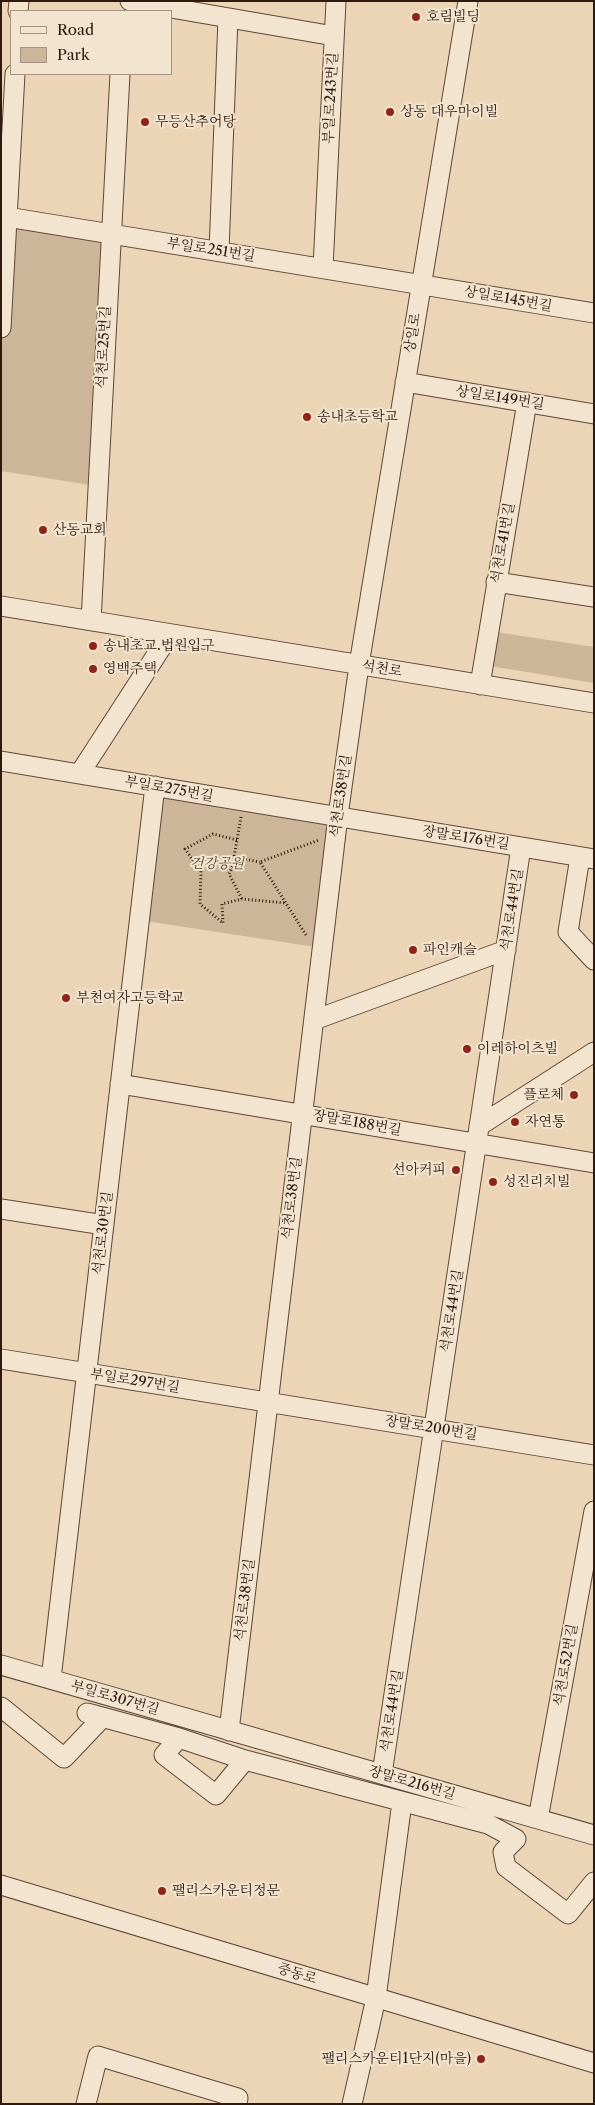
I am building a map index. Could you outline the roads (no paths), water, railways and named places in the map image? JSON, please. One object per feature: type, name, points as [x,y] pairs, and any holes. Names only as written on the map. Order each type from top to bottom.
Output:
[{"type":"street","name":"부일로243번길","points":[[130,1],[334,36],[323,268]]},
{"type":"street","points":[[334,36],[336,1]]},
{"type":"street","name":"상일로","points":[[359,665],[468,1]]},
{"type":"street","points":[[219,251],[228,18]]},
{"type":"street","points":[[1,328],[4,216],[15,75]]},
{"type":"street","name":"석천로25번길","points":[[91,621],[110,234],[120,75]]},
{"type":"street","name":"부일로251번길","points":[[4,216],[422,284]]},
{"type":"street","name":"상일로145번길","points":[[422,284],[594,313]]},
{"type":"street","name":"상일로149번길","points":[[405,382],[594,414]]},
{"type":"street","name":"석천로41번길","points":[[480,685],[527,402]]},
{"type":"street","points":[[496,582],[594,597]]},
{"type":"street","name":"석천로","points":[[1,606],[594,704]]},
{"type":"street","points":[[80,773],[170,634]]},
{"type":"street","name":"석천로38번길","points":[[229,1731],[337,825],[359,665]]},
{"type":"street","name":"부일로275번길","points":[[1,761],[244,801],[337,825]]},
{"type":"street","name":"석천로30번길","points":[[51,1679],[155,786]]},
{"type":"street","name":"장말로176번길","points":[[337,825],[521,847],[587,858]]},
{"type":"street","name":"석천로44번길","points":[[382,1774],[521,847]]},
{"type":"street","points":[[587,858],[568,932],[594,960]]},
{"type":"street","points":[[314,1020],[506,950]]},
{"type":"street","points":[[478,1134],[594,1052]]},
{"type":"street","name":"장말로188번길","points":[[120,1084],[302,1114],[478,1134],[594,1163]]},
{"type":"street","points":[[1,1209],[104,1225]]},
{"type":"street","name":"부일로297번길","points":[[1,1359],[268,1402]]},
{"type":"street","name":"장말로200번길","points":[[268,1402],[594,1455]]},
{"type":"street","name":"석천로52번길","points":[[538,1819],[594,1511]]},
{"type":"street","name":"부일로307번길","points":[[1,1665],[229,1731]]},
{"type":"street","points":[[1,1707],[64,1758],[95,1715],[179,1738],[246,1760],[488,1824],[516,1839],[503,1852],[506,1867],[568,1914],[594,1882]]},
{"type":"street","name":"장말로216번길","points":[[229,1731],[594,1835]]},
{"type":"street","points":[[179,1738],[164,1755],[216,1795],[246,1760]]},
{"type":"street","points":[[352,2104],[376,1998],[402,1802]]},
{"type":"street","name":"중동로","points":[[1,1885],[594,2063]]},
{"type":"street","points":[[86,2104],[98,2056],[238,2098],[237,2104]]},
{"type":"place","name":"호림빌딩","points":[[416,17]]},
{"type":"place","name":"상동 대우마이빌","points":[[390,112]]},
{"type":"place","name":"무등산추어탕","points":[[145,122]]},
{"type":"place","name":"송내초등학교","points":[[307,417]]},
{"type":"place","name":"산동교회","points":[[43,530]]},
{"type":"place","name":"송내초교.법원입구","points":[[93,646]]},
{"type":"place","name":"영백주택","points":[[93,669]]},
{"type":"place","name":"파인캐슬","points":[[413,950]]},
{"type":"place","name":"부천여자고등학교","points":[[66,998]]},
{"type":"place","name":"이레하이츠빌","points":[[467,1049]]},
{"type":"place","name":"플로체","points":[[574,1095]]},
{"type":"place","name":"자연통","points":[[515,1122]]},
{"type":"place","name":"선아커피","points":[[456,1170]]},
{"type":"place","name":"성진리치빌","points":[[493,1182]]},
{"type":"place","name":"팰리스카운티정문","points":[[162,1891]]},
{"type":"place","name":"팰리스카운티1단지(마을)","points":[[481,2059]]},
{"type":"park label","name":"건강공원","points":[[217,864]]}]
